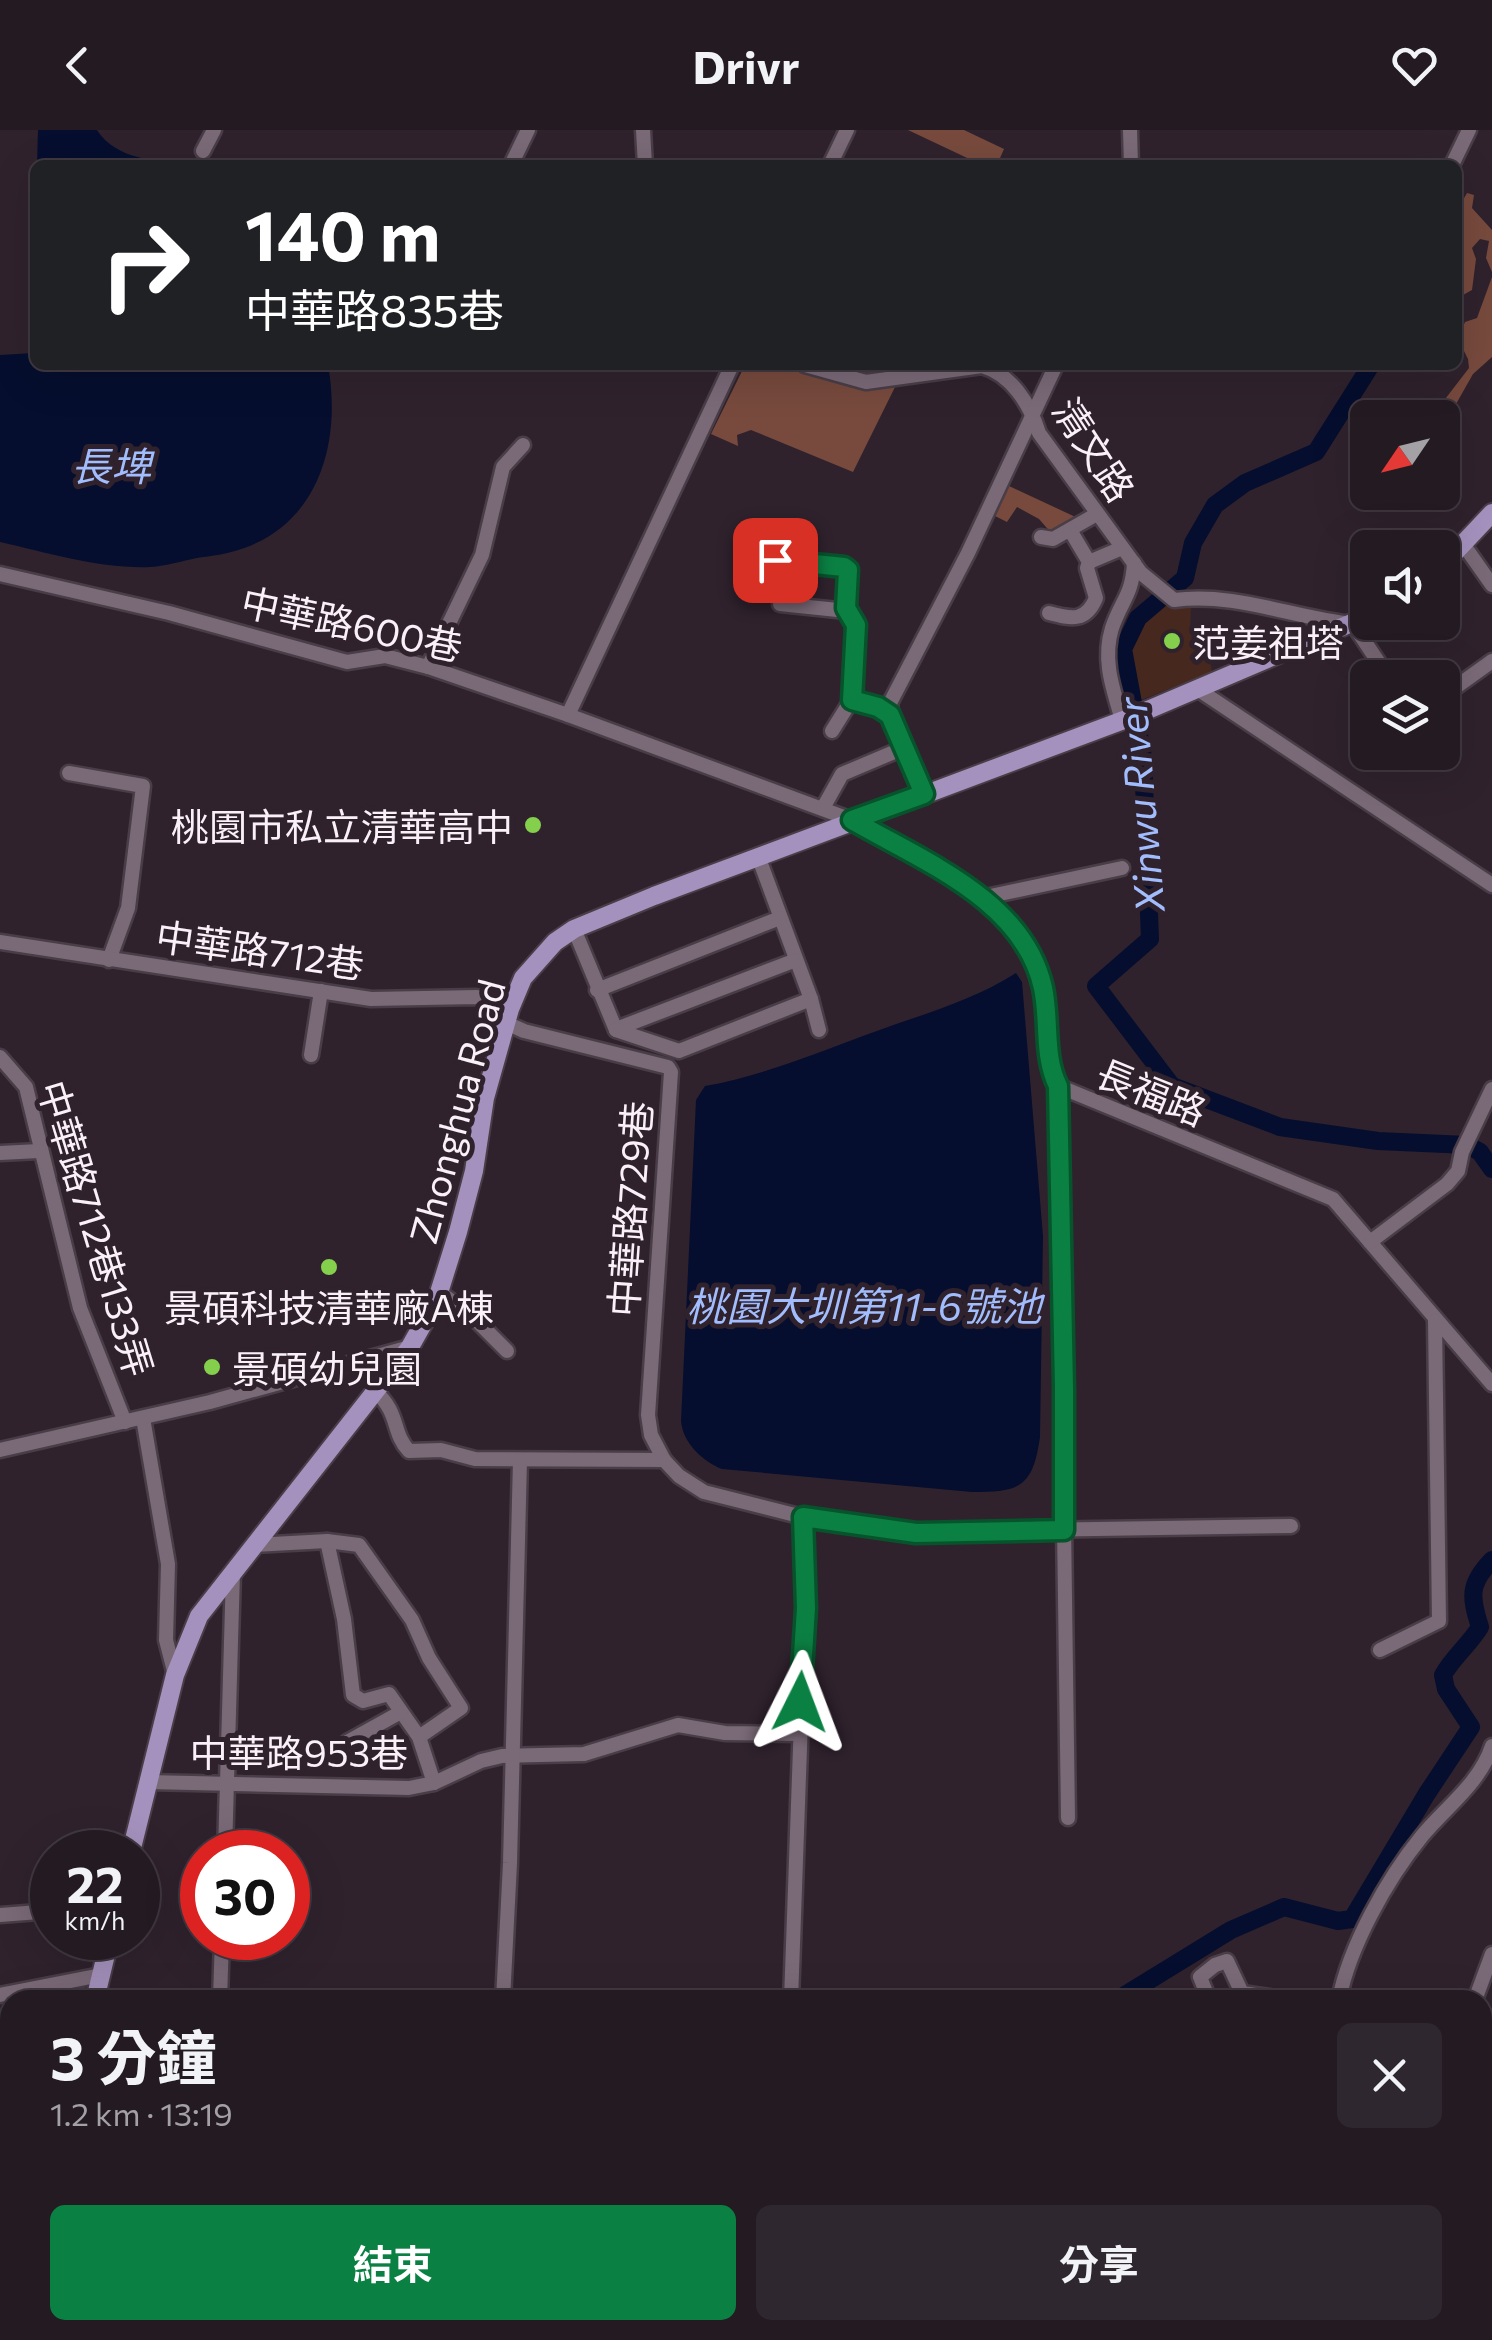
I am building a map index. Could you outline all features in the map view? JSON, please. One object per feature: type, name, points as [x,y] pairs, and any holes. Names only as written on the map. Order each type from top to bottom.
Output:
[{"type":"main road","points":[[1460,547],[1492,514]]},
{"type":"main road","name":"Zhonghua Road","points":[[136,1830],[174,1674],[199,1616],[410,1347],[439,1292],[474,1171],[486,1098],[508,1016],[523,978],[544,953],[574,929],[1131,717],[1350,624]]},
{"type":"main road","points":[[97,1990],[105,1960]]},
{"type":"street","points":[[204,152],[214,130]]},
{"type":"street","points":[[513,160],[528,130]]},
{"type":"street","points":[[643,130],[644,160]]},
{"type":"street","points":[[832,160],[847,130]]},
{"type":"street","points":[[1130,130],[1132,160]]},
{"type":"street","points":[[1454,160],[1469,130]]},
{"type":"street","points":[[568,714],[730,370]]},
{"type":"street","name":"清文路","points":[[822,370],[866,382],[953,370]]},
{"type":"street","name":"清文路","points":[[991,370],[1003,375],[1033,413],[1039,433],[1122,548],[1172,598],[1251,602],[1314,620],[1350,620]]},
{"type":"street","points":[[924,794],[890,715],[890,704],[928,634],[1054,370]]},
{"type":"street","points":[[428,668],[482,554],[502,467],[523,445]]},
{"type":"street","points":[[1041,537],[1053,538],[1097,514]]},
{"type":"street","points":[[781,530],[763,540],[762,546],[775,560],[848,570],[845,602],[856,625],[852,700],[832,731]]},
{"type":"street","points":[[1070,530],[1089,562]]},
{"type":"street","points":[[1463,544],[1492,585]]},
{"type":"street","points":[[1049,613],[1070,619],[1089,613],[1096,598],[1087,568],[1089,562],[1122,548]]},
{"type":"street","points":[[1131,717],[1107,668],[1110,633],[1122,604],[1132,592],[1134,563]]},
{"type":"street","name":"中華路600巷","points":[[0,574],[286,642],[346,662],[385,656],[428,668],[568,714],[852,820]]},
{"type":"street","points":[[780,604],[848,610]]},
{"type":"street","points":[[1460,684],[1492,660]]},
{"type":"street","points":[[1196,688],[1492,885]]},
{"type":"street","points":[[852,700],[878,707],[890,715]]},
{"type":"street","points":[[823,808],[842,774],[906,746]]},
{"type":"street","points":[[69,774],[143,786],[128,908],[108,960]]},
{"type":"street","name":"長福路","points":[[852,820],[980,898],[1015,928],[1043,985],[1049,1062],[1058,1086],[1334,1199],[1435,1322],[1492,1384]]},
{"type":"street","points":[[758,856],[819,1030]]},
{"type":"street","points":[[980,898],[1122,868]]},
{"type":"street","points":[[598,990],[780,918]]},
{"type":"street","points":[[574,929],[616,1030],[680,1051],[811,999]]},
{"type":"street","name":"中華路712巷","points":[[0,942],[371,999],[477,997],[508,1016]]},
{"type":"street","points":[[616,1030],[796,960]]},
{"type":"street","points":[[312,1055],[320,991]]},
{"type":"street","name":"中華路729巷","points":[[508,1016],[524,1031],[668,1067],[671,1072],[648,1415],[664,1460]]},
{"type":"street","name":"中華路712巷133弄","points":[[0,1057],[26,1088],[80,1308],[125,1422]]},
{"type":"street","points":[[1058,1086],[1068,1818]]},
{"type":"street","points":[[1370,1242],[1447,1184],[1458,1171],[1462,1152],[1492,1089]]},
{"type":"street","points":[[0,1153],[40,1151]]},
{"type":"street","points":[[439,1292],[473,1317],[507,1351]]},
{"type":"street","points":[[1380,1650],[1439,1621],[1435,1322]]},
{"type":"street","points":[[0,1450],[142,1418],[410,1347]]},
{"type":"street","points":[[374,1390],[390,1404],[409,1451],[441,1450],[475,1459],[664,1460],[679,1476],[704,1492],[803,1517],[916,1533],[1291,1526]]},
{"type":"street","points":[[142,1418],[168,1564],[166,1640],[174,1674]]},
{"type":"street","points":[[503,1990],[520,1460]]},
{"type":"street","points":[[791,1990],[806,1608],[803,1517]]},
{"type":"street","points":[[327,1540],[344,1619],[353,1696],[362,1702],[389,1694],[418,1738],[434,1783]]},
{"type":"street","points":[[254,1545],[327,1540],[359,1544],[412,1620],[428,1658],[461,1708],[418,1738]]},
{"type":"street","points":[[226,1830],[233,1571]]},
{"type":"street","points":[[347,1742],[401,1712]]},
{"type":"street","name":"中華路953巷","points":[[148,1782],[408,1788],[434,1783],[480,1761],[584,1754],[678,1725],[725,1733],[799,1734]]},
{"type":"street","points":[[1342,1990],[1346,1966],[1392,1882],[1420,1838],[1486,1765],[1492,1746]]},
{"type":"street","points":[[0,1915],[30,1913]]},
{"type":"street","points":[[1479,1990],[1492,1954]]},
{"type":"street","points":[[220,1990],[221,1960]]},
{"type":"street","points":[[1205,1990],[1200,1977],[1214,1964],[1227,1962],[1241,1990]]},
{"type":"street","points":[[30,1990],[101,1976]]},
{"type":"shaded area","points":[[908,130],[964,130],[1004,149],[999,160],[971,160]]},
{"type":"shaded area","points":[[1467,193],[1474,195],[1472,208],[1492,230],[1492,272],[1486,258],[1489,241],[1480,239],[1472,248],[1476,259],[1472,290],[1463,295],[1462,294],[1462,202]]},
{"type":"shaded area","points":[[1492,277],[1492,357],[1473,374],[1458,400],[1444,400],[1469,368],[1462,347],[1465,322],[1477,318]]},
{"type":"shaded area","points":[[743,370],[806,370],[855,383],[895,387],[853,472],[751,430],[737,435],[738,446],[711,434]]},
{"type":"shaded area","points":[[1007,485],[1082,520],[1053,535],[1039,519],[1017,507],[1007,522],[993,515]]},
{"type":"shaded area","points":[[1168,600],[1191,603],[1190,634],[1202,631],[1212,672],[1138,701],[1130,669],[1130,643],[1141,621]]},
{"type":"water","points":[[38,130],[97,130],[115,148],[151,160],[37,160]]},
{"type":"water","name":"長埤","points":[[30,353],[30,370],[329,370],[331,423],[318,478],[287,523],[264,539],[235,551],[168,565],[94,563],[0,542],[0,355]]},
{"type":"water","name":"桃園大圳第11-6號池","points":[[1016,973],[1022,982],[1043,1236],[1040,1437],[1028,1476],[1013,1488],[972,1492],[722,1469],[707,1461],[690,1444],[681,1421],[696,1100],[705,1086],[769,1070],[929,1013],[982,992]]},
{"type":"waterway","name":"Xinwu River","points":[[1368,370],[1316,452],[1245,483],[1215,505],[1193,543],[1185,578],[1138,618],[1123,649],[1143,757],[1150,939],[1096,986],[1172,1086],[1280,1127],[1378,1141],[1467,1145],[1480,1152],[1492,1169]]},
{"type":"waterway","name":"Xinwu River","points":[[1133,1990],[1231,1930],[1284,1907],[1338,1921],[1352,1919],[1471,1727],[1446,1689],[1443,1675],[1480,1627],[1474,1607],[1475,1584],[1492,1560]]},
{"type":"place","name":"范姜祖塔","points":[[1172,641]]},
{"type":"place","name":"桃園市私立清華高中","points":[[533,825]]},
{"type":"place","name":"景碩科技清華廠A棟","points":[[329,1267]]},
{"type":"place","name":"景碩幼兒園","points":[[212,1367]]},
{"type":"route","points":[[775,560],[848,570],[845,602],[856,625],[852,700],[878,707],[890,715],[924,794],[852,820],[958,882],[993,906],[1015,928],[1043,985],[1049,1062],[1058,1086],[1064,1530],[916,1533],[803,1517],[806,1608],[800,1702]]}]
